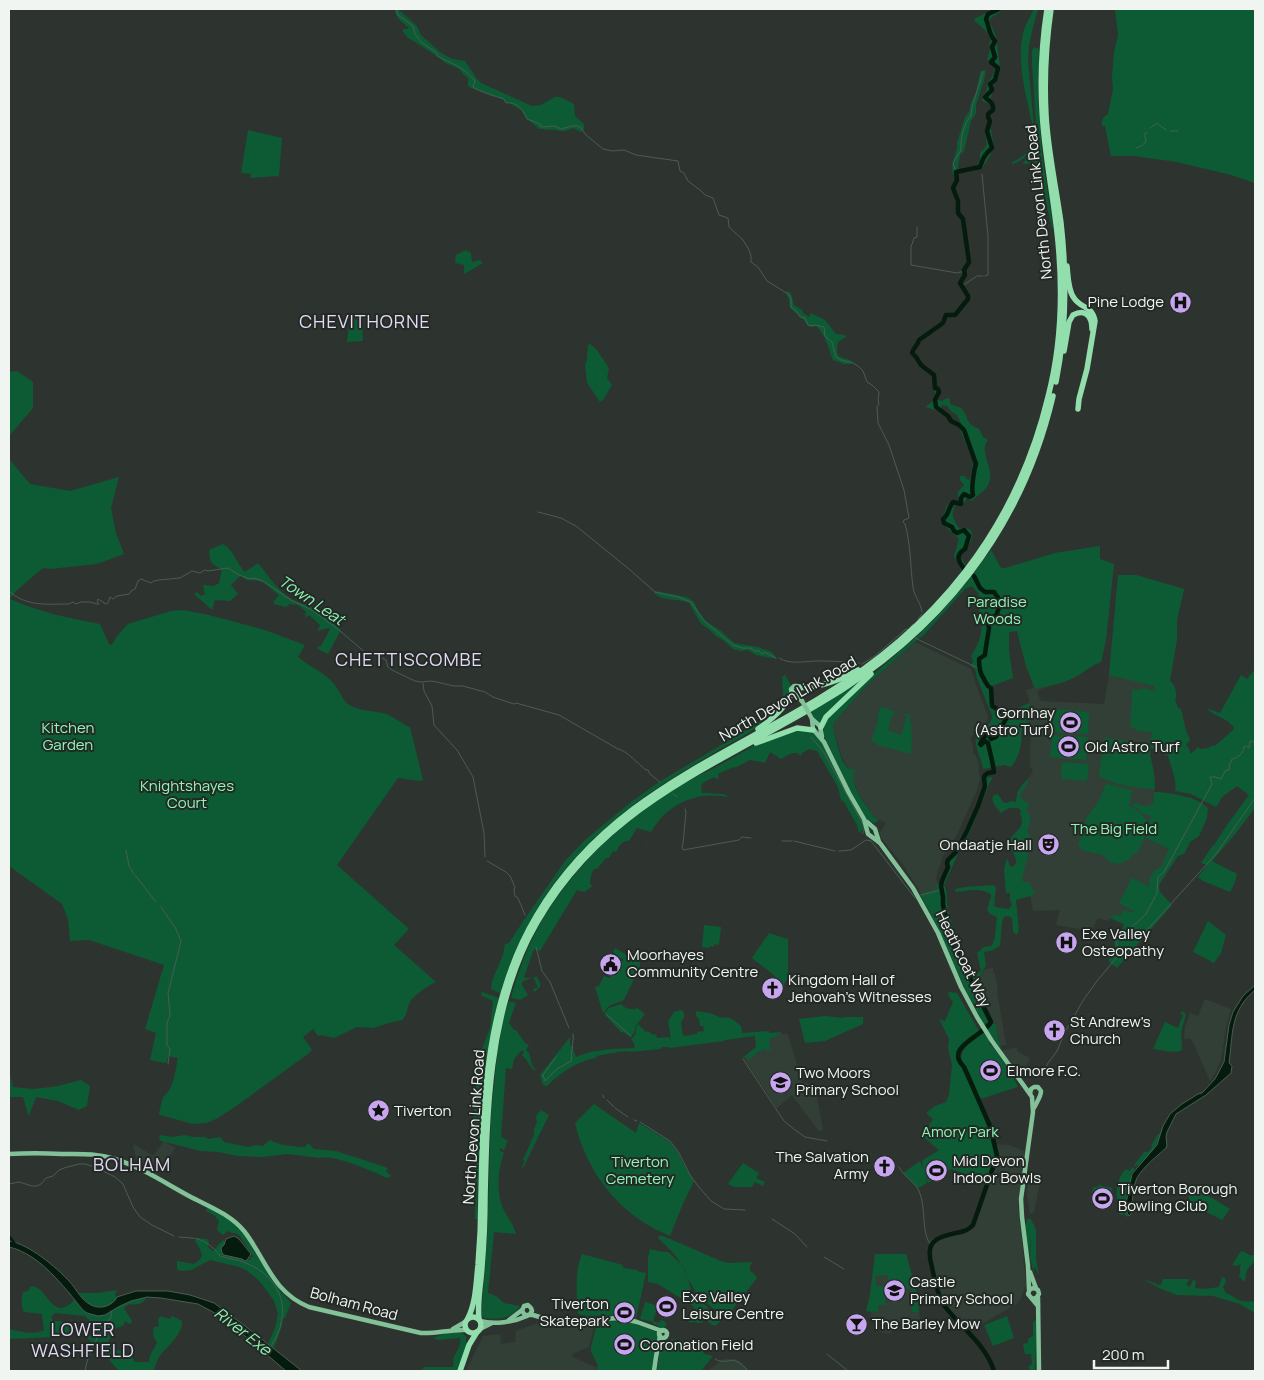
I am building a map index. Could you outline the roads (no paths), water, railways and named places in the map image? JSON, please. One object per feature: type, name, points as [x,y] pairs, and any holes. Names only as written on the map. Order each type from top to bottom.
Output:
[{"type":"highway","name":"North Devon Link Road","points":[[467,1320],[473,1304],[477,1271],[484,1118],[490,1050],[500,1000],[512,966],[524,938],[540,909],[583,852],[610,826],[650,796],[707,760],[835,689],[867,668],[930,614],[948,594],[988,540],[1006,510],[1023,474],[1049,396],[1060,321],[1058,242],[1042,114],[1042,58],[1047,9]]},
{"type":"highway","name":"North Devon Link Road","points":[[479,1320],[478,1306],[484,1246],[486,1161],[491,1078],[501,1013],[520,958],[537,923],[553,898],[578,865],[625,819],[695,773],[837,693],[870,671],[921,628],[951,597],[992,542],[1030,468],[1055,386],[1064,320],[1063,245],[1046,114],[1046,50],[1051,9]]},
{"type":"highway","points":[[1063,245],[1072,296],[1077,303],[1089,309],[1094,317],[1096,326],[1087,369],[1076,407]]},
{"type":"highway","points":[[1055,386],[1072,316],[1080,312],[1088,316],[1091,320],[1093,336]]},
{"type":"highway","points":[[799,687],[810,687],[848,675],[901,640]]},
{"type":"highway","points":[[728,755],[758,741],[791,730],[817,728],[826,717],[894,652]]},
{"type":"highway","points":[[743,741],[769,721],[789,700],[792,692]]},
{"type":"highway","points":[[460,1371],[468,1348],[481,1325],[479,1320],[472,1317],[467,1320],[465,1326],[468,1348]]},
{"type":"highway","points":[[467,1331],[473,1333],[479,1330]]},
{"type":"main road","points":[[801,700],[799,687],[794,686],[791,689],[792,692],[801,700],[817,728]]},
{"type":"main road","name":"Heathcoat Way","points":[[817,728],[849,793],[870,828],[868,833],[873,834],[906,878],[938,933],[961,987],[986,1032],[1031,1096]]},
{"type":"main road","points":[[1024,1085],[1032,1088],[1038,1087],[1041,1090],[1041,1095],[1033,1112],[1021,1199],[1028,1266],[1028,1294],[1035,1298],[1038,1307],[1039,1371]]},
{"type":"main road","points":[[1032,1088],[1030,1091],[1033,1112]]},
{"type":"main road","points":[[1031,1096],[1038,1098]]},
{"type":"main road","name":"Bolham Road","points":[[9,1154],[93,1154],[120,1160],[159,1179],[225,1215],[244,1231],[283,1291],[303,1305],[324,1312],[414,1332],[430,1334],[450,1330],[467,1331]]},
{"type":"main road","points":[[1028,1266],[1039,1292],[1035,1298]]},
{"type":"main road","points":[[1029,1290],[1036,1288]]},
{"type":"main road","points":[[508,1321],[527,1305],[540,1315],[549,1318],[571,1320],[621,1318],[654,1327],[661,1335],[654,1371]]},
{"type":"main road","points":[[479,1330],[493,1323],[529,1315],[532,1311],[531,1308]]},
{"type":"main road","points":[[522,1310],[523,1314],[543,1319],[549,1318]]},
{"type":"main road","name":"Bolham Road","points":[[450,1330],[467,1320]]},
{"type":"main road","points":[[479,1320],[493,1323]]},
{"type":"water","points":[[1255,985],[1255,990],[1241,1006],[1234,1024],[1229,1063],[1232,1066],[1231,1073],[1206,1095],[1176,1114],[1167,1132],[1166,1148],[1147,1166],[1135,1182],[1131,1214],[1129,1216],[1125,1208],[1132,1174],[1157,1145],[1163,1126],[1170,1114],[1182,1104],[1202,1093],[1215,1079],[1224,1062],[1229,1025],[1233,1012],[1243,996]]},
{"type":"water","points":[[234,1236],[239,1239],[251,1254],[245,1261],[222,1253],[221,1248],[226,1239]]},
{"type":"water","name":"River Exe","points":[[9,1241],[33,1251],[50,1263],[70,1282],[79,1295],[91,1305],[98,1307],[106,1306],[113,1303],[117,1297],[136,1291],[168,1291],[190,1295],[214,1303],[302,1371],[286,1371],[224,1318],[198,1304],[147,1297],[131,1301],[105,1315],[98,1316],[87,1313],[50,1272],[31,1257],[9,1247]]},
{"type":"waterway","points":[[396,9],[398,15],[413,26],[415,34],[421,42],[437,53],[437,56],[466,72],[475,81],[473,87],[476,89],[504,99],[506,103],[513,103],[522,109],[527,119],[540,124],[541,127],[555,126],[561,129],[578,126],[603,149],[613,151],[624,150],[636,155],[678,161],[680,171],[684,173],[688,181],[705,195],[713,198],[719,215],[728,218],[729,227],[743,240],[749,250],[751,262],[758,267],[767,281],[788,294],[791,298],[791,307],[800,317],[805,318],[808,325],[824,327],[825,336],[832,342],[836,357],[858,366],[863,371],[867,382],[879,392],[879,404],[877,407],[878,423],[889,445],[904,490],[909,518],[903,522],[908,540],[914,590],[922,612]]},
{"type":"waterway","points":[[964,569],[959,561],[959,556],[965,549],[969,536],[964,530],[957,533],[952,527],[944,523],[943,519],[953,502],[961,504],[961,498],[964,494],[970,497],[973,495],[976,464],[964,430],[936,407],[935,400],[939,392],[935,388],[934,375],[921,365],[912,353],[919,340],[943,323],[946,315],[955,315],[968,299],[960,283],[969,262],[963,219],[958,213],[958,201],[953,188],[957,180],[956,172],[980,167],[984,156],[992,148],[987,131],[990,121],[988,114],[993,110],[993,107],[985,97],[992,90],[990,84],[995,80],[998,68],[991,62],[995,57],[992,47],[995,41],[990,34],[986,19],[988,14],[999,9]]},
{"type":"waterway","points":[[956,172],[953,163],[961,150],[963,132],[966,122],[971,116],[983,72]]},
{"type":"waterway","points":[[1150,128],[1157,123]]},
{"type":"waterway","points":[[1158,124],[1166,130]]},
{"type":"waterway","points":[[1170,131],[1178,131]]},
{"type":"waterway","points":[[1136,148],[1145,143],[1144,135],[1147,133]]},
{"type":"waterway","points":[[982,174],[988,236],[988,275],[985,276]]},
{"type":"waterway","points":[[917,227],[917,237],[914,238],[911,247],[911,265],[957,273],[965,271]]},
{"type":"waterway","points":[[962,286],[977,276],[983,276]]},
{"type":"waterway","points":[[538,512],[561,518],[576,526],[655,592],[691,602],[704,621],[733,645],[751,648],[754,651],[759,651],[762,654],[764,652],[776,658]]},
{"type":"waterway","name":"Town Leat","points":[[9,591],[23,600],[38,604],[69,604],[73,602],[76,604],[81,602],[99,604],[98,599],[106,604],[110,597],[113,599],[117,596],[129,594],[135,589],[138,581],[141,579],[151,583],[159,580],[180,578],[192,571],[200,573],[205,570],[228,568],[239,575],[263,581],[291,600],[312,610],[367,654],[373,653],[386,660],[388,667],[392,670],[415,681],[432,681],[463,686],[485,692],[493,697],[514,704],[559,715],[625,752],[660,782]]},
{"type":"waterway","points":[[974,576],[980,588],[985,592],[994,592],[1001,602],[996,616],[987,617],[986,620],[989,628],[985,655],[979,661],[982,675],[991,688],[992,706],[1006,714],[1007,717],[996,737],[991,739],[987,735],[980,744],[985,741],[988,743],[994,772],[985,775],[985,786],[978,806],[956,852],[948,860],[948,867],[941,886],[951,940],[977,989],[979,998],[991,1022],[965,1044],[960,1049],[958,1055],[959,1061],[964,1067],[990,1126],[997,1156],[973,1225],[965,1231],[942,1237],[935,1241],[931,1246],[930,1255],[941,1301],[979,1344],[994,1371]]},
{"type":"waterway","points":[[918,619],[922,614]]},
{"type":"waterway","points":[[862,664],[875,656],[913,624]]},
{"type":"waterway","points":[[915,638],[980,669]]},
{"type":"waterway","points":[[779,658],[789,662],[837,661],[860,663]]},
{"type":"waterway","name":"Town Leat","points":[[423,683],[424,691],[432,706],[434,725],[457,750],[473,777],[484,833],[485,857]]},
{"type":"waterway","points":[[811,737],[823,751],[864,826],[862,834]]},
{"type":"waterway","points":[[1042,1076],[1084,999],[1117,957],[1119,950],[1116,942],[1146,914],[1157,893],[1158,877],[1164,872],[1212,784],[1210,777],[1221,779],[1225,771],[1230,769],[1229,766],[1232,759],[1240,755],[1244,747],[1249,748],[1250,741],[1255,742]]},
{"type":"waterway","points":[[673,794],[677,797]]},
{"type":"waterway","points":[[1141,937],[1216,854],[1255,798]]},
{"type":"waterway","points":[[685,809],[683,850],[739,840],[742,837],[751,838]]},
{"type":"waterway","points":[[839,851],[851,850],[866,840],[871,841],[915,898]]},
{"type":"waterway","points":[[782,841],[792,841]]},
{"type":"waterway","points":[[794,841],[835,851]]},
{"type":"waterway","points":[[126,850],[129,866],[134,874]]},
{"type":"waterway","name":"Town Leat","points":[[487,861],[510,876],[515,887],[515,896],[518,898],[525,915]]},
{"type":"waterway","points":[[135,875],[156,902]]},
{"type":"waterway","points":[[921,895],[941,890]]},
{"type":"waterway","points":[[161,907],[174,926]]},
{"type":"waterway","points":[[168,1064],[170,1049],[167,1045],[167,1023],[170,1015],[168,993],[181,941],[175,927]]},
{"type":"waterway","name":"Town Leat","points":[[536,947],[542,971],[550,982],[569,1028]]},
{"type":"waterway","points":[[607,1015],[631,1036]]},
{"type":"waterway","points":[[556,1057],[543,1075],[545,1081],[557,1069],[571,1061],[573,1034]]},
{"type":"waterway","points":[[743,1059],[784,1121],[805,1137],[827,1141]]},
{"type":"waterway","points":[[607,1100],[614,1107]]},
{"type":"waterway","points":[[615,1108],[628,1117]]},
{"type":"waterway","points":[[640,1122],[670,1141],[679,1153],[690,1175],[711,1201],[724,1209],[745,1210]]},
{"type":"waterway","points":[[9,1184],[19,1182],[37,1186],[46,1178],[53,1176],[64,1168],[79,1164],[95,1167],[115,1177],[123,1184],[133,1207],[140,1217],[174,1236]]},
{"type":"waterway","points":[[899,1167],[919,1191],[923,1205],[924,1226],[931,1246]]},
{"type":"waterway","points":[[772,1219],[795,1234],[807,1247]]},
{"type":"waterway","points":[[9,1236],[15,1244]]},
{"type":"waterway","name":"River Exe","points":[[179,1237],[195,1238],[203,1241],[211,1246],[220,1256],[246,1263],[269,1278],[281,1298],[283,1309],[278,1334],[271,1346]]},
{"type":"waterway","points":[[824,1257],[844,1269]]},
{"type":"waterway","points":[[85,1371],[102,1325],[109,1320],[112,1315],[111,1311]]},
{"type":"waterway","points":[[827,1354],[848,1371]]},
{"type":"waterway","points":[[715,1359],[738,1362],[748,1371]]},
{"type":"place","name":"Pine Lodge","points":[[1180,302]]},
{"type":"place","name":"Gornhay (Astro Turf)","points":[[1071,722]]},
{"type":"place","name":"Old Astro Turf","points":[[1069,747]]},
{"type":"place","name":"Ondaatje Hall","points":[[1048,845]]},
{"type":"place","name":"Exe Valley Osteopathy","points":[[1066,943]]},
{"type":"place","name":"Moorhayes Community Centre","points":[[611,964]]},
{"type":"place","name":"Kingdom Hall of Jehovah's Witnesses","points":[[772,989]]},
{"type":"place","name":"St Andrew's Church","points":[[1054,1031]]},
{"type":"place","name":"Elmore F.C.","points":[[991,1071]]},
{"type":"place","name":"Two Moors Primary School","points":[[780,1082]]},
{"type":"place","name":"Tiverton","points":[[378,1111]]},
{"type":"place","name":"The Salvation Army","points":[[885,1166]]},
{"type":"place","name":"Mid Devon Indoor Bowls","points":[[937,1170]]},
{"type":"place","name":"Tiverton Borough Bowling Club","points":[[1102,1198]]},
{"type":"place","name":"Castle Primary School","points":[[894,1291]]},
{"type":"place","name":"Exe Valley Leisure Centre","points":[[666,1306]]},
{"type":"place","name":"Tiverton Skatepark","points":[[625,1313]]},
{"type":"place","name":"The Barley Mow","points":[[856,1324]]},
{"type":"place","name":"Coronation Field","points":[[624,1345]]},
{"type":"district","name":"CHEVITHORNE","points":[[365,322]]},
{"type":"district","name":"CHETTISCOMBE","points":[[409,660]]},
{"type":"district","name":"BOLHAM","points":[[132,1165]]},
{"type":"district","name":"LOWER WASHFIELD","points":[[83,1340]]},
{"type":"park label","name":"Paradise Woods","points":[[997,610]]},
{"type":"park label","name":"Kitchen Garden","points":[[68,736]]},
{"type":"park label","name":"Knightshayes Court","points":[[187,794]]},
{"type":"park label","name":"The Big Field","points":[[1114,829]]},
{"type":"park label","name":"Amory Park","points":[[960,1132]]},
{"type":"park label","name":"Tiverton Cemetery","points":[[640,1170]]}]
